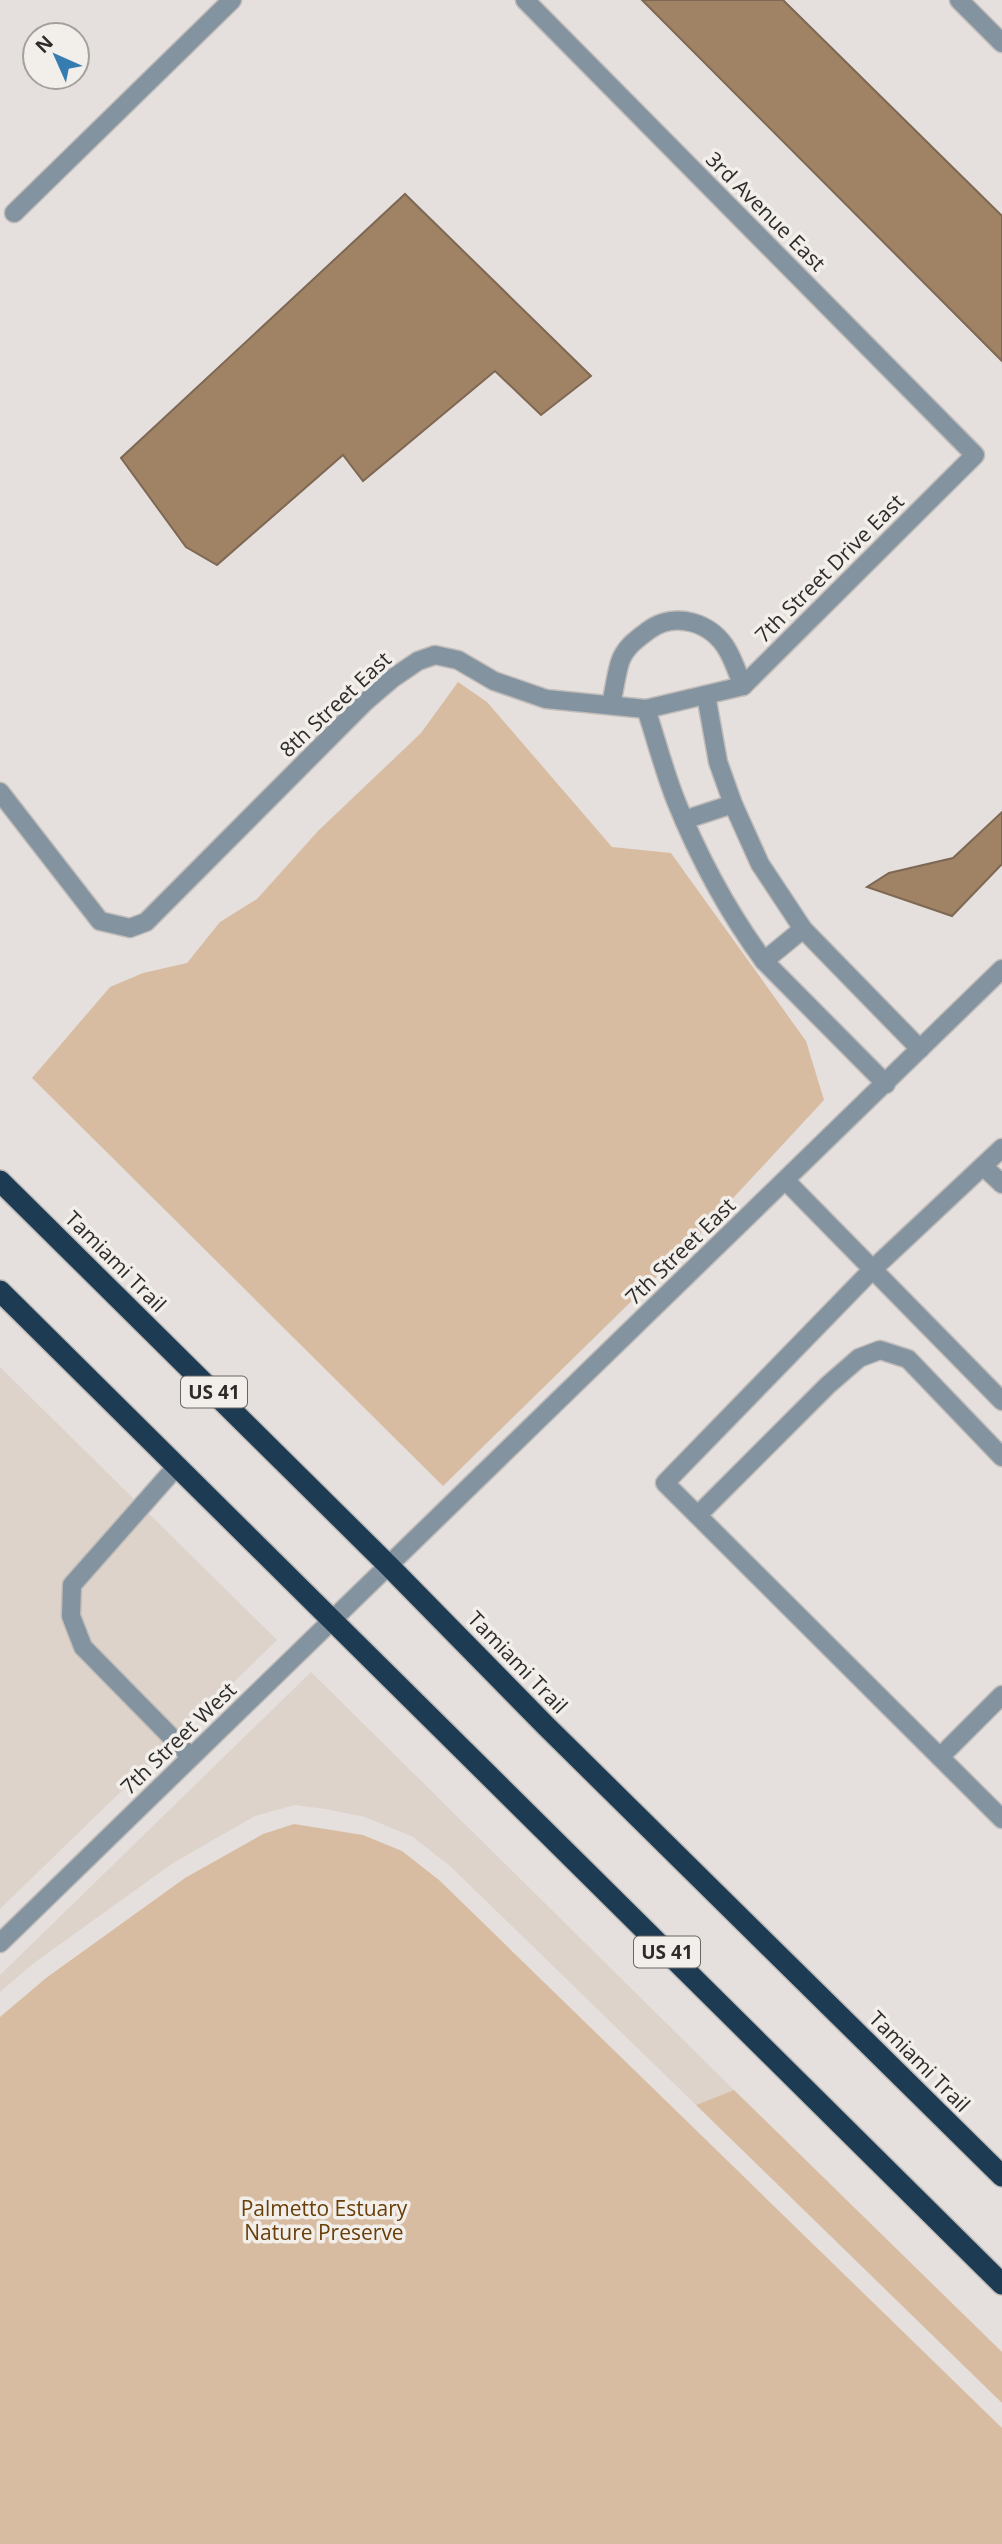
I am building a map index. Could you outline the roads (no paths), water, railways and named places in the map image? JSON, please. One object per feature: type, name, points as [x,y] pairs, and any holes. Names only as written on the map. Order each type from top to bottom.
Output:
[{"type":"highway","points":[[0,1164],[39,1219]]},
{"type":"highway","name":"Tamiami Trail","points":[[0,1181],[1002,2176]]},
{"type":"highway","name":"US 41","points":[[0,1291],[1002,2284]]},
{"type":"street","points":[[13,213],[232,0]]},
{"type":"street","name":"3rd Avenue East","points":[[525,0],[975,455]]},
{"type":"street","points":[[959,0],[1002,43]]},
{"type":"street","name":"7th Street Drive East","points":[[743,686],[975,455]]},
{"type":"street","points":[[611,705],[620,661],[630,644],[658,623],[674,619],[692,622],[713,633],[727,649],[743,686],[706,695],[718,762],[733,804],[760,864],[803,929],[920,1049]]},
{"type":"street","name":"8th Street East","points":[[0,792],[100,921],[130,928],[146,922],[365,702],[418,661],[435,655],[458,660],[494,681],[546,699],[646,709],[706,695]]},
{"type":"street","points":[[646,709],[675,800],[716,887],[764,961],[886,1084]]},
{"type":"street","points":[[684,820],[733,804]]},
{"type":"street","points":[[764,961],[803,929]]},
{"type":"street","name":"7th Street East","points":[[388,1565],[1002,969]]},
{"type":"street","points":[[1002,1148],[873,1269],[665,1483],[1002,1819]]},
{"type":"street","points":[[984,1166],[1002,1184]]},
{"type":"street","points":[[786,1181],[1002,1401]]},
{"type":"street","points":[[698,1515],[828,1385],[859,1357],[880,1350],[908,1359],[1002,1457]]},
{"type":"street","points":[[177,1466],[72,1585],[71,1616],[83,1647],[191,1757]]},
{"type":"street","name":"7th Street West","points":[[0,1943],[388,1565]]},
{"type":"street","points":[[940,1756],[1002,1695]]},
{"type":"park label","name":"Palmetto Estuary Nature Preserve","points":[[324,2220]]}]
